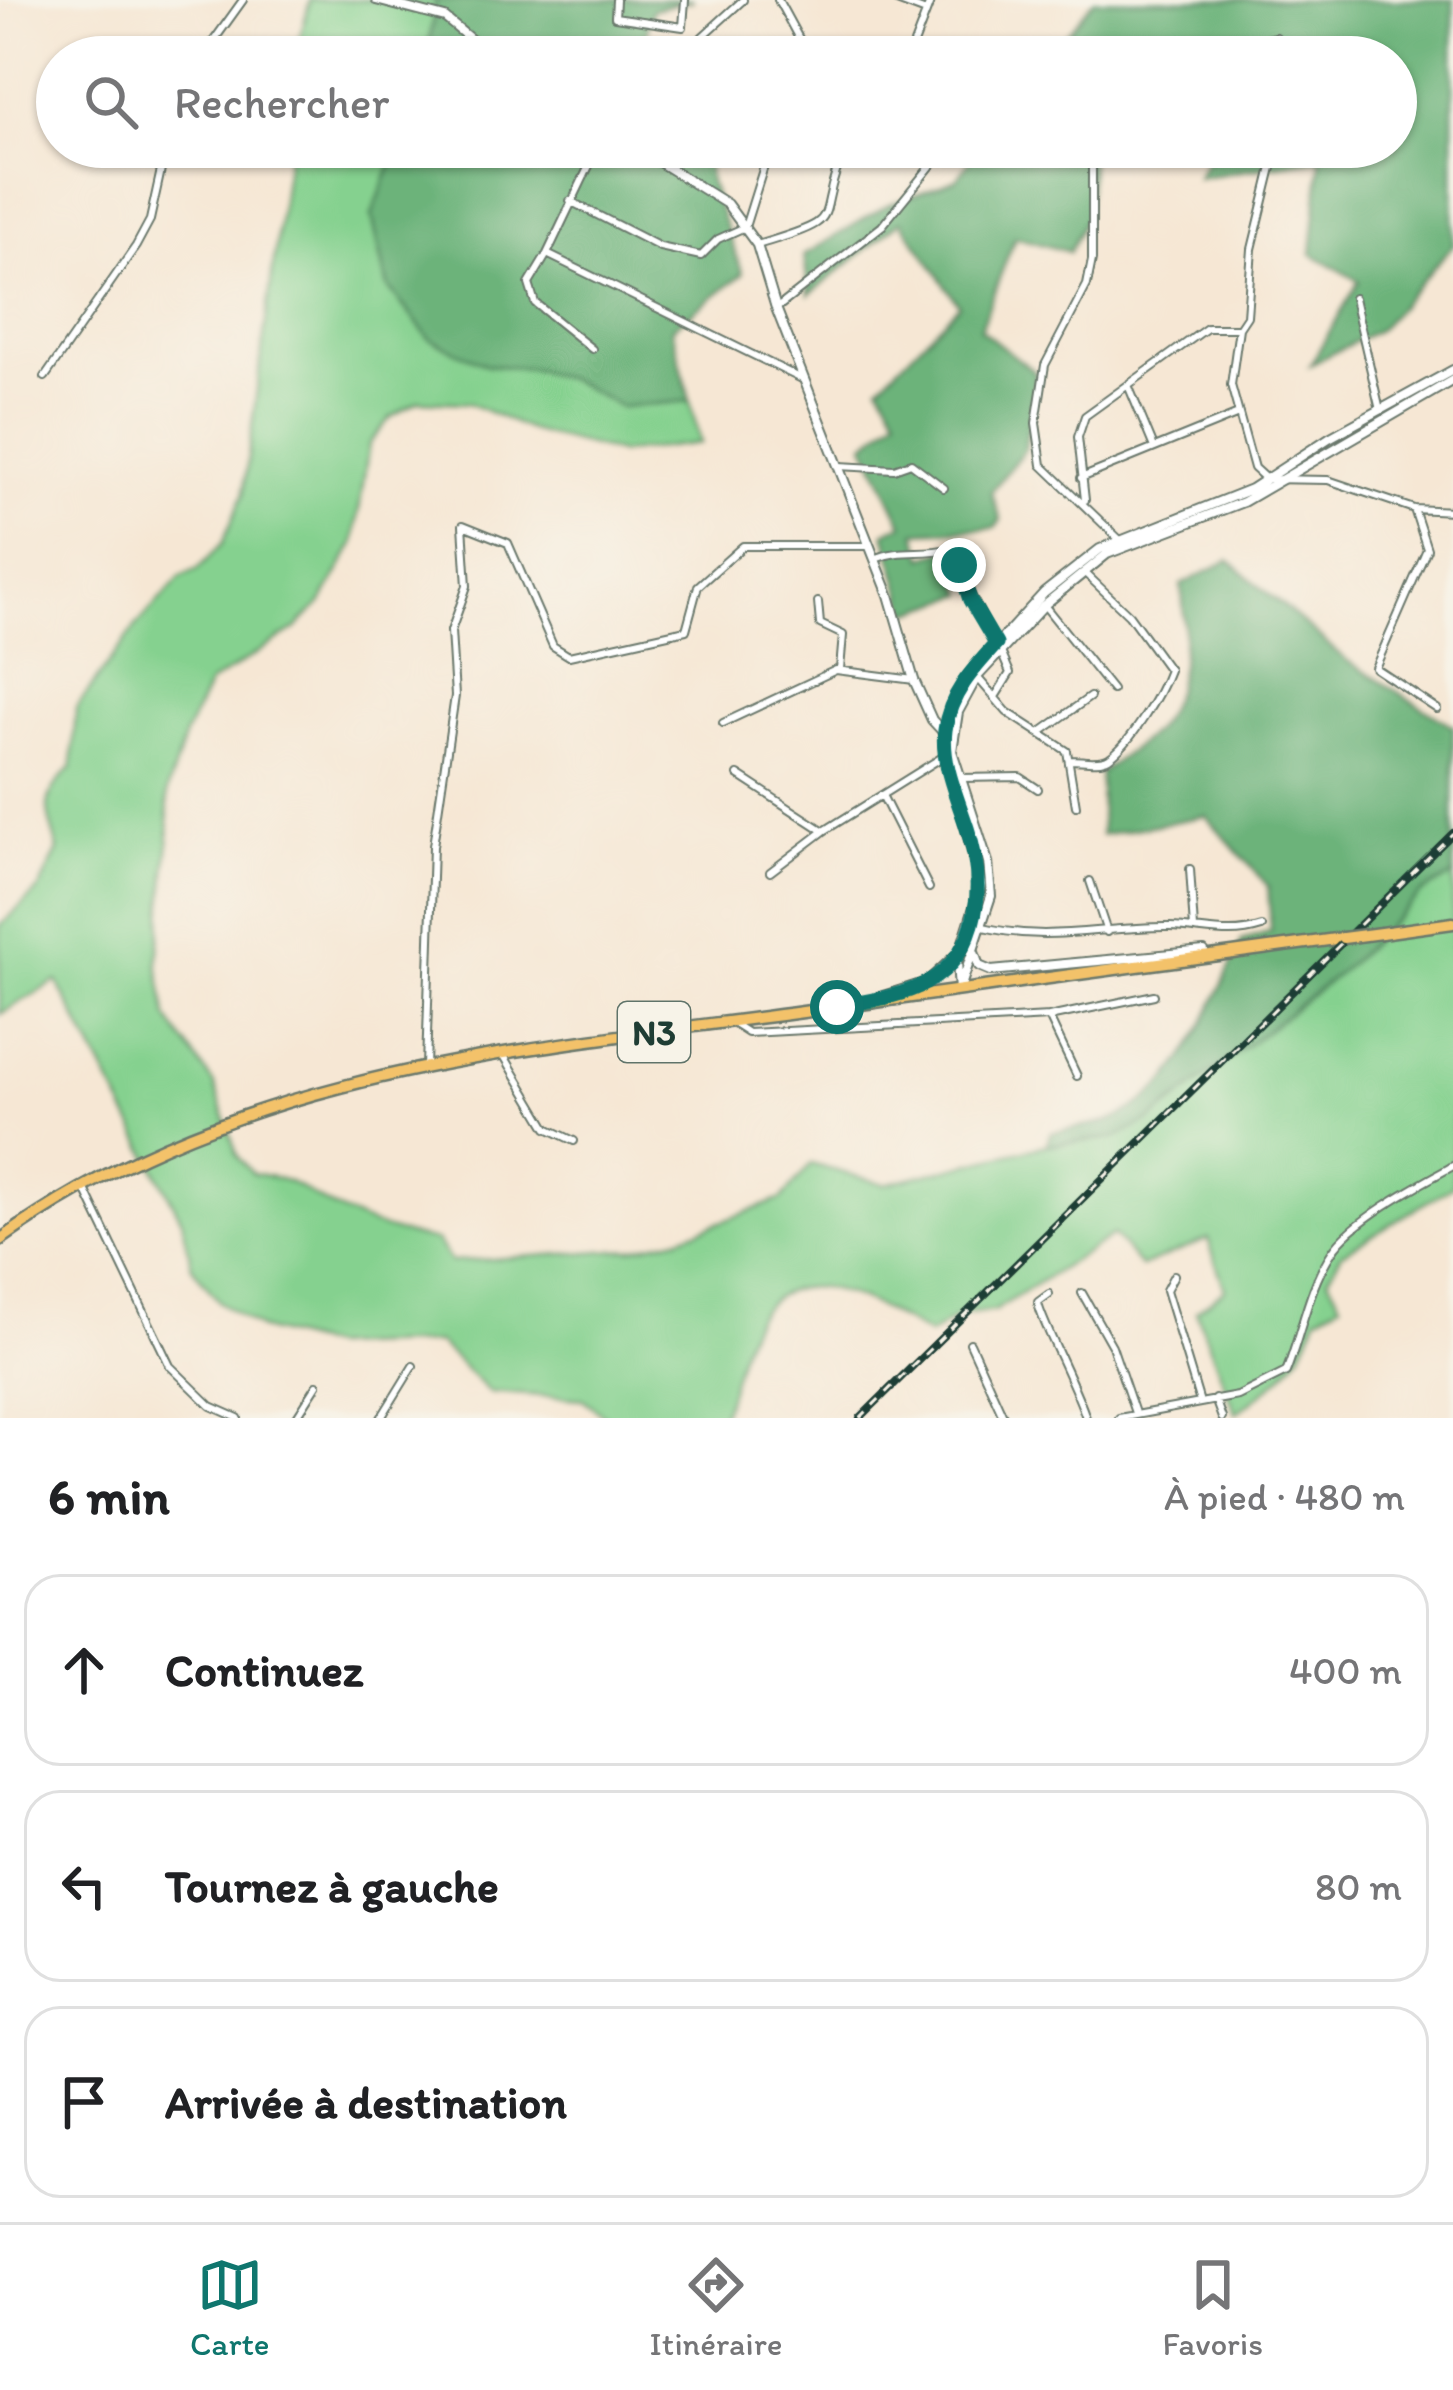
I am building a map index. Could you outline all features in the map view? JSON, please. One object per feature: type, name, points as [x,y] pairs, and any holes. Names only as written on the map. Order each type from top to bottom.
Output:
[{"type":"highway","name":"N3","points":[[0,1240],[84,1187],[173,1141],[255,1109],[426,1067],[1453,923]]},
{"type":"street","points":[[217,36],[243,0]]},
{"type":"street","points":[[376,0],[445,18],[466,36]]},
{"type":"street","points":[[616,0],[615,17],[683,27],[685,0]]},
{"type":"street","points":[[704,36],[743,0]]},
{"type":"street","points":[[778,0],[799,36]]},
{"type":"street","points":[[894,0],[926,12]]},
{"type":"street","points":[[916,36],[931,0]]},
{"type":"street","points":[[45,377],[136,246],[150,220],[161,168]]},
{"type":"street","points":[[587,168],[529,284],[535,303],[592,350]]},
{"type":"street","points":[[669,168],[727,204],[757,245],[776,308],[875,559],[914,680],[932,720],[948,735]]},
{"type":"street","points":[[570,201],[682,255],[701,256],[718,239],[745,226],[763,168]]},
{"type":"street","points":[[757,245],[821,224],[829,214],[836,168]]},
{"type":"street","points":[[776,308],[882,226],[930,168]]},
{"type":"street","points":[[1091,168],[1087,285],[1045,365],[1036,423],[1042,465],[1122,541]]},
{"type":"street","points":[[1271,168],[1252,249],[1247,316],[1239,328],[1231,385],[1254,468],[1266,479],[1328,480],[1414,509],[1453,511]]},
{"type":"street","points":[[547,254],[804,380]]},
{"type":"street","points":[[1354,298],[1380,410]]},
{"type":"street","points":[[1086,504],[1079,426],[1085,416],[1207,328],[1239,328]]},
{"type":"street","points":[[959,991],[956,976],[962,946],[981,885],[948,753],[955,696],[1073,567],[1266,479],[1453,370]]},
{"type":"street","points":[[948,735],[977,677],[998,648],[1122,541],[1205,518],[1279,481],[1453,380]]},
{"type":"street","points":[[1128,385],[1153,445]]},
{"type":"street","points":[[1081,478],[1236,415]]},
{"type":"street","points":[[839,466],[894,469],[911,463],[944,488]]},
{"type":"street","points":[[1414,509],[1427,549],[1375,668],[1436,709]]},
{"type":"street","points":[[426,1067],[433,846],[455,704],[451,632],[467,586],[464,526],[508,543],[554,646],[568,656],[686,630],[698,586],[743,546],[870,546]]},
{"type":"street","points":[[875,559],[895,550],[927,554],[948,548],[1010,673],[994,697]]},
{"type":"street","points":[[1071,760],[1106,760],[1113,754],[1138,726],[1169,670],[1129,615],[1082,571]]},
{"type":"street","points":[[818,602],[820,625],[843,635],[840,669]]},
{"type":"street","points":[[1044,605],[1112,690]]},
{"type":"street","points":[[723,723],[840,669],[914,680]]},
{"type":"street","points":[[977,677],[1006,712],[1062,745],[1071,760],[1076,806]]},
{"type":"street","points":[[1041,732],[1090,697]]},
{"type":"street","points":[[948,753],[991,880],[983,927],[959,991]]},
{"type":"street","points":[[770,872],[824,831],[948,753]]},
{"type":"street","points":[[737,775],[824,831]]},
{"type":"street","points":[[960,778],[1020,777],[1038,789]]},
{"type":"street","points":[[883,797],[929,888]]},
{"type":"street","points":[[1190,869],[1194,929]]},
{"type":"street","points":[[1090,881],[1107,932]]},
{"type":"street","points":[[983,927],[1041,938],[1194,929],[1223,935],[1262,927]]},
{"type":"street","points":[[837,1007],[927,982],[962,946]]},
{"type":"street","points":[[974,951],[980,966],[1003,971],[1260,949]]},
{"type":"street","points":[[731,1022],[748,1033],[1049,1017],[1154,995]]},
{"type":"street","points":[[1049,1017],[1077,1076]]},
{"type":"street","points":[[503,1054],[547,1128],[574,1141]]},
{"type":"street","points":[[1119,1418],[1260,1389],[1286,1372],[1305,1326],[1305,1309],[1333,1249],[1413,1188],[1453,1166]]},
{"type":"street","points":[[84,1187],[170,1366],[212,1406],[238,1418]]},
{"type":"street","points":[[1174,1274],[1166,1290],[1199,1400]]},
{"type":"street","points":[[1082,1293],[1112,1346],[1135,1413]]},
{"type":"street","points":[[1048,1294],[1038,1302],[1038,1311],[1064,1355],[1086,1418]]},
{"type":"street","points":[[970,1343],[1004,1418]]},
{"type":"street","points":[[381,1418],[412,1366]]},
{"type":"street","points":[[296,1418],[317,1385]]},
{"type":"street","points":[[1215,1399],[1222,1418]]},
{"type":"green space","points":[[310,0],[436,0],[430,36],[301,36]]},
{"type":"green space","points":[[436,0],[694,0],[653,9],[645,36],[430,36]]},
{"type":"green space","points":[[1094,0],[1453,0],[1453,245],[1379,329],[1310,365],[1359,281],[1312,254],[1320,168],[1417,168],[1417,36],[1065,36]]},
{"type":"green space","points":[[286,168],[390,168],[372,216],[388,287],[430,339],[488,365],[532,369],[573,381],[621,407],[690,401],[700,443],[620,453],[532,431],[468,403],[419,401],[390,418],[369,444],[354,544],[322,602],[295,629],[209,684],[186,732],[167,791],[169,839],[158,964],[167,1017],[214,1084],[237,1155],[252,1174],[290,1182],[374,1225],[437,1241],[451,1262],[630,1249],[678,1238],[782,1199],[811,1164],[885,1184],[1046,1145],[1114,1138],[1338,974],[1423,892],[1453,875],[1453,1186],[1342,1253],[1328,1278],[1341,1303],[1317,1316],[1295,1360],[1275,1383],[1236,1413],[1196,1311],[1225,1289],[1208,1239],[1141,1267],[1113,1235],[994,1311],[960,1315],[929,1335],[856,1297],[805,1288],[782,1293],[762,1309],[746,1337],[720,1418],[607,1418],[583,1399],[489,1392],[438,1343],[330,1347],[260,1329],[219,1302],[192,1267],[182,1220],[57,981],[0,1014],[0,926],[39,889],[58,850],[48,805],[54,788],[72,767],[76,708],[137,625],[182,576],[198,569],[222,544],[243,495]]},
{"type":"green space","points":[[390,168],[708,168],[743,274],[672,328],[690,401],[621,407],[573,381],[532,369],[488,365],[430,339],[388,287],[372,215]]},
{"type":"green space","points":[[965,168],[1090,168],[1087,215],[1069,252],[1015,237],[980,329],[1036,373],[1025,449],[991,492],[1001,520],[995,528],[916,532],[924,557],[946,550],[965,594],[908,613],[885,533],[903,524],[865,444],[898,416],[880,385],[959,305],[901,221],[809,295],[804,255],[887,205],[957,179]]},
{"type":"green space","points":[[1202,168],[1259,168],[1197,178]]},
{"type":"green space","points":[[1229,560],[1346,660],[1453,726],[1453,875],[1423,892],[1338,974],[1150,1121],[1115,1138],[1046,1145],[1051,1133],[1115,1119],[1160,1087],[1194,1042],[1242,941],[1271,931],[1268,886],[1206,816],[1101,835],[1100,773],[1153,731],[1174,693],[1184,638],[1181,585]]},
{"type":"railway","points":[[860,1418],[1453,833]]},
{"type":"route","points":[[837,1007],[913,988],[942,971],[962,946],[978,903],[979,866],[948,768],[944,734],[955,696],[996,644],[970,600],[959,565]]}]
